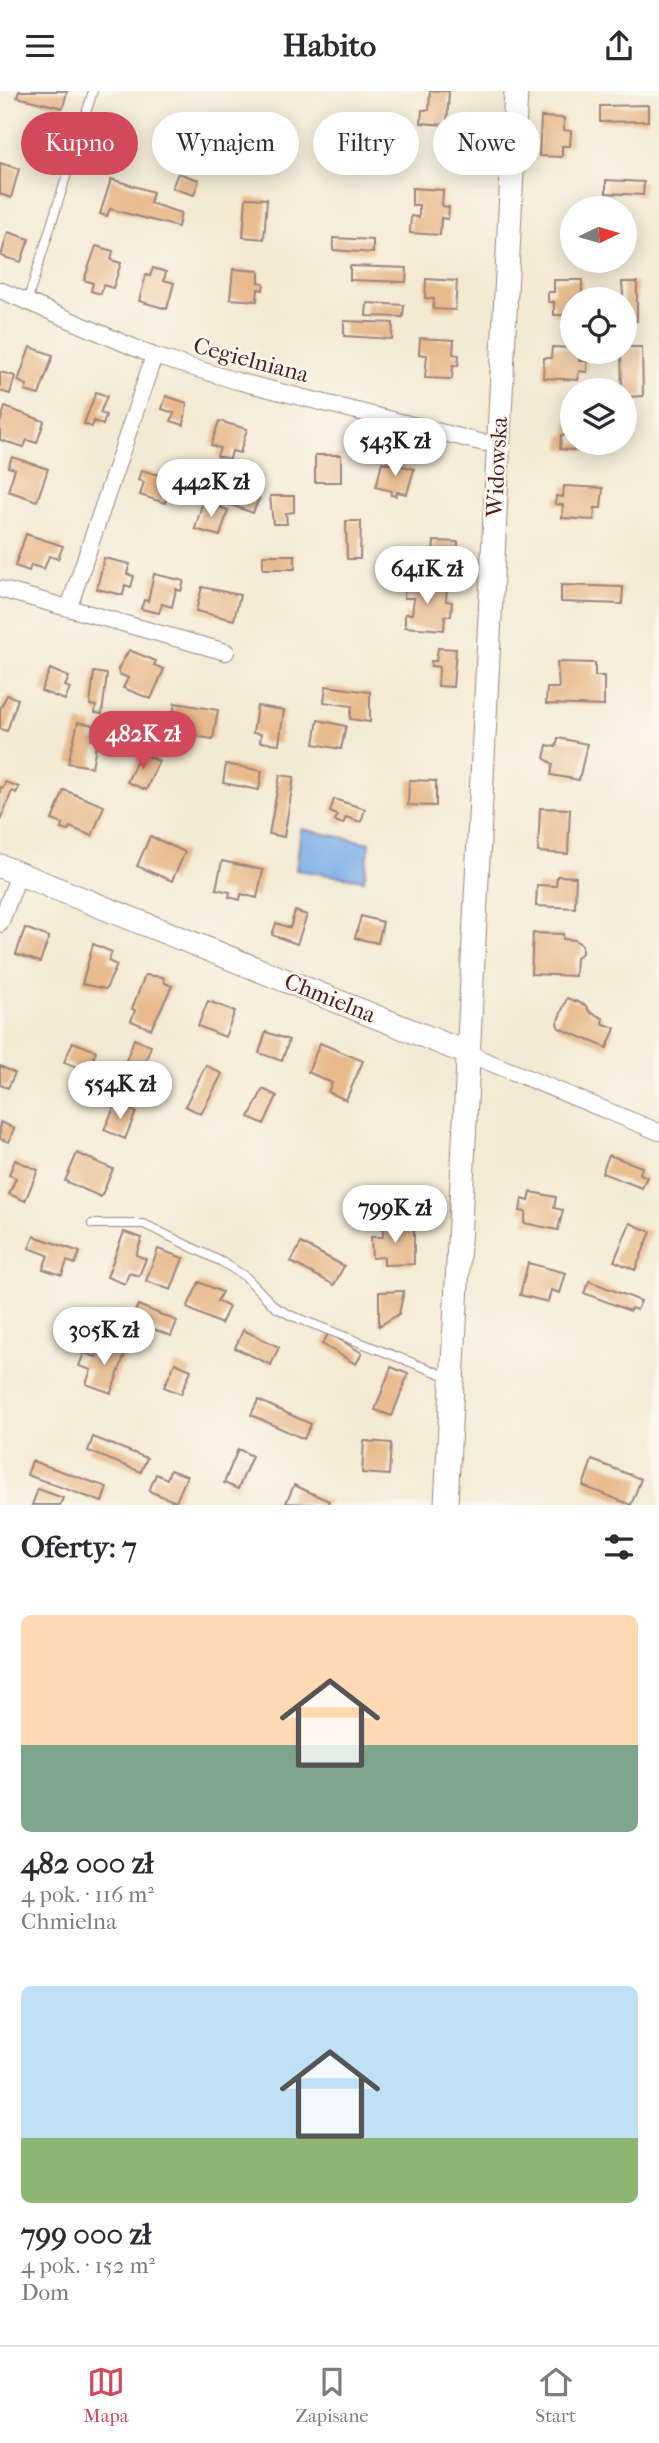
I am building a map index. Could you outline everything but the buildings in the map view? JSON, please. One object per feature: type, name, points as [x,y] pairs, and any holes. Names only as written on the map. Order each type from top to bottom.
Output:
[{"type":"street","name":"Widowska","points":[[446,1505],[516,91]]},
{"type":"street","name":"Cegielniana","points":[[0,290],[155,356],[237,381],[484,443],[499,440]]},
{"type":"street","points":[[69,607],[155,356]]},
{"type":"street","points":[[0,589],[226,652]]},
{"type":"street","points":[[0,924],[10,870]]},
{"type":"street","name":"Chmielna","points":[[10,870],[659,1132]]},
{"type":"lane","points":[[26,302],[93,91]]},
{"type":"lane","points":[[92,1224],[144,1224],[246,1277],[275,1307],[292,1316],[453,1379]]},
{"type":"water","points":[[301,829],[370,843],[364,880],[296,870]]}]
